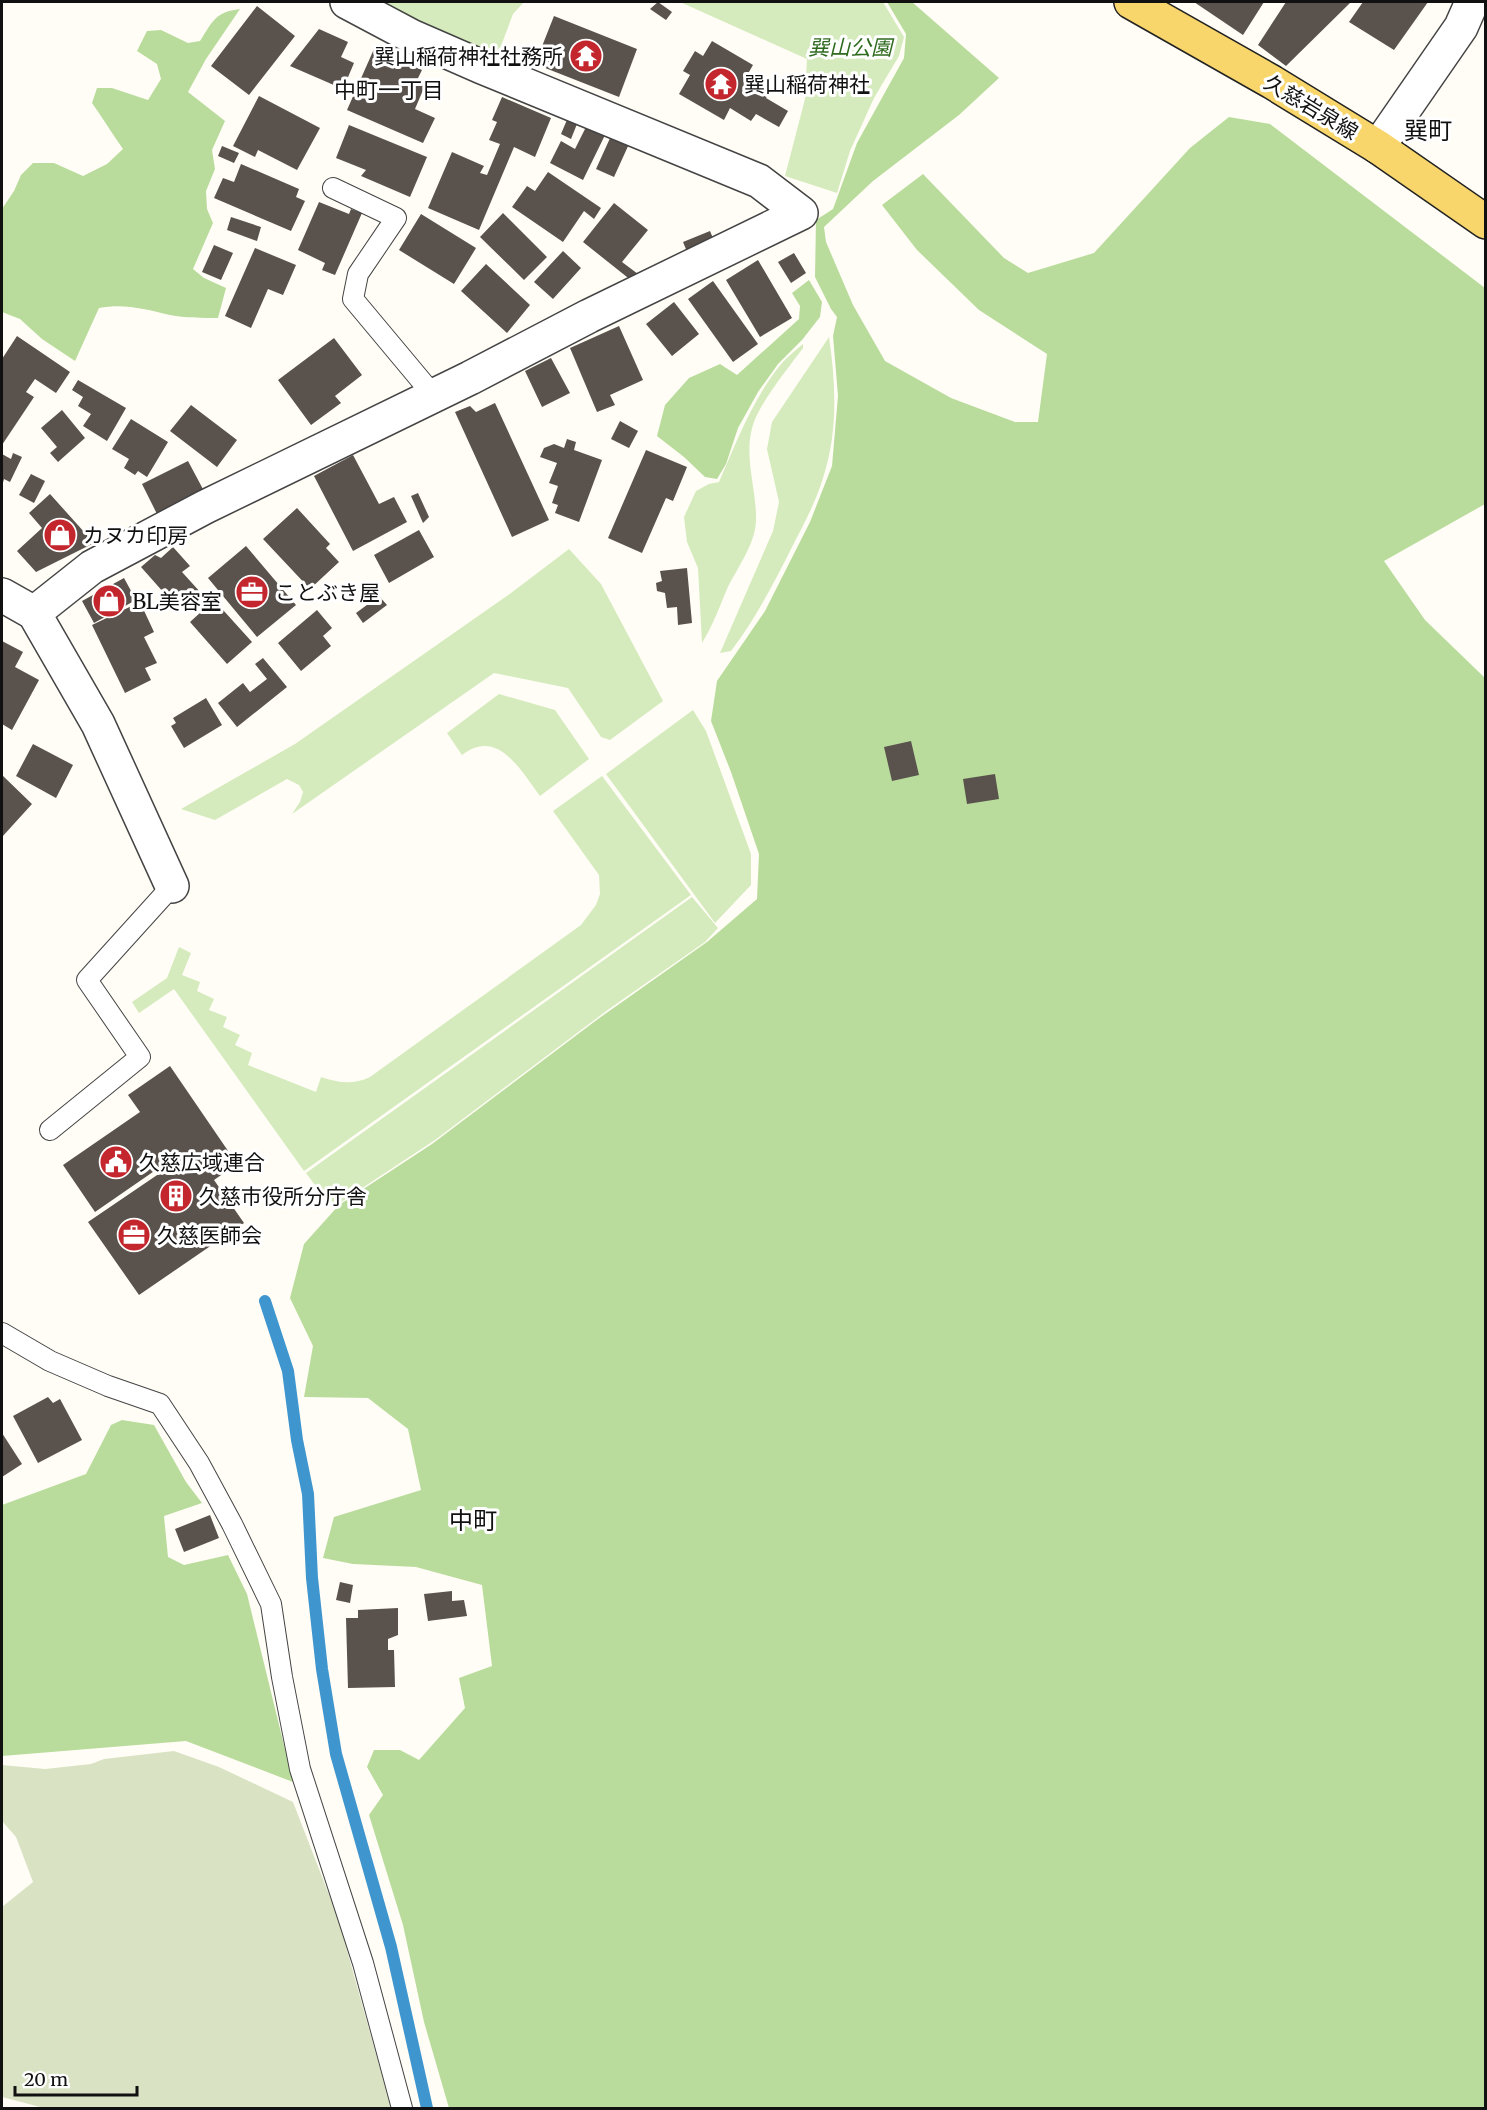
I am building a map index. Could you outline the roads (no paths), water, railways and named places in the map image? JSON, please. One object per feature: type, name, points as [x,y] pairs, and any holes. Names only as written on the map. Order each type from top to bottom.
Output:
[{"type":"main road","name":"久慈岩泉線","points":[[1131,2],[1272,82],[1378,147],[1485,222]]},
{"type":"street","points":[[34,613],[92,567],[205,507],[801,213],[759,181],[482,67],[411,36],[347,2]]},
{"type":"street","points":[[1378,147],[1461,27],[1472,2]]},
{"type":"street","points":[[2,595],[34,613],[98,724],[172,886]]},
{"type":"lane","points":[[333,188],[396,218],[358,274],[353,299],[434,396]]},
{"type":"lane","points":[[50,1130],[140,1057],[87,981],[172,886]]},
{"type":"lane","points":[[2,1332],[50,1360],[108,1386],[160,1404],[199,1463],[231,1524],[271,1604],[282,1677],[300,1769],[363,1964],[402,2109]]},
{"type":"waterway","points":[[265,1301],[288,1371],[297,1440],[308,1494],[312,1578],[322,1669],[336,1754],[391,1947],[427,2108]]},
{"type":"place","name":"巽山稲荷神社社務所","points":[[586,56]]},
{"type":"place","name":"巽山稲荷神社","points":[[721,84]]},
{"type":"place","name":"カヌカ印房","points":[[60,535]]},
{"type":"place","name":"ことぶき屋","points":[[252,592]]},
{"type":"place","name":"BL美容室","points":[[109,601]]},
{"type":"place","name":"久慈広域連合","points":[[116,1162]]},
{"type":"place","name":"久慈市役所分庁舎","points":[[176,1196]]},
{"type":"place","name":"久慈医師会","points":[[134,1235]]},
{"type":"district","name":"中町一丁目","points":[[389,90]]},
{"type":"district","name":"巽町","points":[[1428,130]]},
{"type":"district","name":"中町","points":[[473,1520]]},
{"type":"park label","name":"巽山公園","points":[[850,47]]}]
